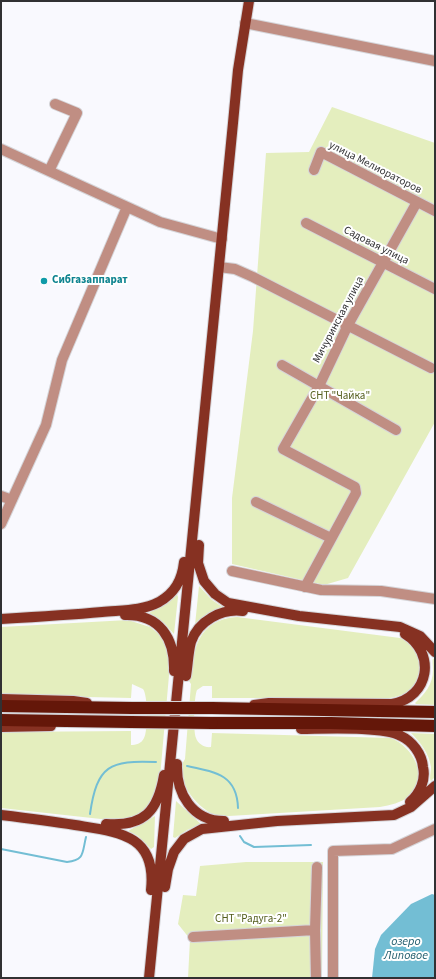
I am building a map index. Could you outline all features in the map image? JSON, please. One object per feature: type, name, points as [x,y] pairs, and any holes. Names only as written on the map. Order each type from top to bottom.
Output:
[{"type":"highway","points":[[1,706],[435,712]]},
{"type":"highway","points":[[1,720],[331,723],[435,726]]},
{"type":"main road","points":[[150,978],[238,70],[249,1]]},
{"type":"main road","points":[[4,619],[71,615],[144,608],[166,597],[180,582],[184,569],[202,384],[212,338]]},
{"type":"main road","points":[[212,338],[215,381],[198,557],[201,575],[210,590],[228,603],[299,616]]},
{"type":"main road","points":[[177,698],[186,675],[192,640],[198,629],[207,620],[225,612],[240,610],[405,628],[420,636],[435,652]]},
{"type":"main road","points":[[71,615],[136,615],[147,618],[156,624],[166,634],[172,646],[177,698]]},
{"type":"main road","points":[[232,708],[269,703],[392,704],[409,698],[418,691],[425,680],[426,661],[421,648],[412,639],[397,632],[336,621]]},
{"type":"main road","points":[[1,699],[73,701],[111,707]]},
{"type":"main road","points":[[1,727],[73,726],[111,721]]},
{"type":"main road","points":[[231,723],[268,728],[389,732],[402,736],[413,745],[421,758],[424,771],[421,786],[410,801],[401,807],[386,811],[322,818]]},
{"type":"main road","points":[[174,736],[177,757],[176,776],[179,789],[188,804],[197,813],[217,821],[277,821]]},
{"type":"main road","points":[[63,823],[119,825],[132,824],[142,819],[154,806],[160,795],[166,756],[174,736]]},
{"type":"main road","points":[[156,978],[166,878],[170,860],[178,846],[190,834],[208,827],[322,818],[394,815],[411,807],[435,786]]},
{"type":"main road","points":[[4,815],[63,823],[124,834],[138,843],[150,859],[153,878],[143,978]]},
{"type":"street","points":[[245,23],[435,61]]},
{"type":"street","points":[[49,171],[77,113],[55,104]]},
{"type":"street","points":[[1,149],[160,222],[222,239]]},
{"type":"street","name":"улица Мелиораторов","points":[[314,170],[321,152],[435,211]]},
{"type":"street","name":"Мичуринская улица","points":[[331,538],[356,493],[355,486],[283,449],[319,386],[348,325],[417,202]]},
{"type":"street","points":[[1,524],[46,425],[62,360],[128,207]]},
{"type":"street","name":"Садовая улица","points":[[306,223],[383,264],[435,289]]},
{"type":"street","points":[[219,267],[235,269],[431,368]]},
{"type":"street","points":[[282,365],[396,430]]},
{"type":"street","points":[[1,496],[12,500]]},
{"type":"street","points":[[256,502],[331,538],[305,587]]},
{"type":"street","points":[[232,571],[305,587],[333,591],[381,591],[435,599]]},
{"type":"street","points":[[333,978],[333,851],[392,849],[435,829]]},
{"type":"street","points":[[316,978],[315,930],[317,867]]},
{"type":"street","points":[[194,937],[315,930]]},
{"type":"green space","name":"СНТ \"Чайка\"","points":[[332,107],[435,143],[435,422],[348,578],[324,585],[232,564],[232,498],[253,331],[266,153],[309,152]]},
{"type":"green space","points":[[199,586],[212,600],[224,608],[195,625]]},
{"type":"green space","points":[[177,594],[178,597],[174,634],[164,623],[149,613]]},
{"type":"green space","points":[[237,617],[400,638],[411,645],[418,655],[420,666],[419,673],[415,685],[411,690],[390,698],[212,698],[212,686],[203,686],[197,690],[196,694],[194,721],[195,734],[198,742],[204,746],[211,747],[212,733],[391,738],[406,748],[416,763],[418,780],[415,788],[409,796],[399,802],[380,807],[229,816],[219,816],[213,814],[206,810],[193,798],[184,782],[182,766],[185,759],[191,684],[189,681],[193,658],[200,638],[206,630],[213,624],[224,619]]},
{"type":"green space","points":[[128,620],[150,627],[160,635],[165,641],[170,664],[160,777],[156,794],[150,805],[142,813],[135,817],[119,821],[1,808],[1,732],[131,731],[131,745],[135,745],[140,743],[144,738],[147,714],[146,698],[143,689],[132,684],[131,698],[1,695],[1,627]]},
{"type":"green space","points":[[433,658],[435,661],[435,705],[416,704],[415,703],[428,688],[432,680]]},
{"type":"green space","points":[[411,733],[435,734],[435,777],[431,781],[431,767],[426,752]]},
{"type":"green space","points":[[176,801],[201,824],[187,830],[175,838],[173,837]]},
{"type":"green space","points":[[155,816],[154,847],[151,849],[138,836],[128,831]]},
{"type":"green space","name":"СНТ \"Радуга-2\"","points":[[246,862],[323,862],[322,978],[188,978],[190,939],[178,924],[183,895],[196,896],[200,866]]},
{"type":"water","name":"озеро Липовое","points":[[432,894],[435,895],[435,978],[372,978],[375,949],[381,935],[411,904]]},
{"type":"waterway","points":[[90,814],[97,785],[102,775],[108,769],[127,762],[156,762]]},
{"type":"waterway","points":[[187,766],[207,770],[223,777],[234,788],[238,808]]},
{"type":"waterway","points":[[240,836],[244,842],[254,847],[311,845]]},
{"type":"waterway","points":[[1,849],[67,862],[77,860],[82,855],[86,837]]},
{"type":"place","name":"Сибгазаппарат","points":[[44,281]]}]
